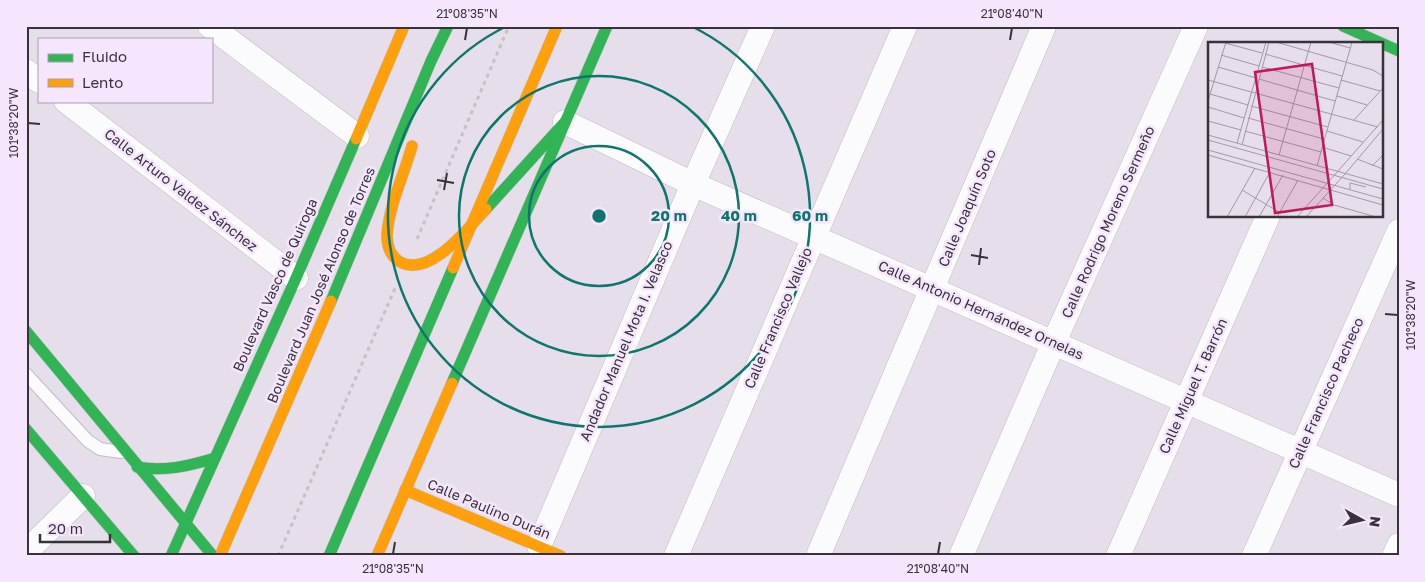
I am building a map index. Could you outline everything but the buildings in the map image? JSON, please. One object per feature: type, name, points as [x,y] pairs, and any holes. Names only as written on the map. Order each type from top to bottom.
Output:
[{"type":"main road","name":"Boulevard Vasco de Quiroga","points":[[171,556],[296,278],[404,26]]},
{"type":"main road","points":[[420,119],[437,26]]},
{"type":"main road","name":"Boulevard Juan José Alonso de Torres","points":[[220,556],[305,364],[431,60],[448,26]]},
{"type":"main road","points":[[329,556],[557,26]]},
{"type":"main road","points":[[376,556],[607,26]]},
{"type":"main road","points":[[1346,33],[1372,42]]},
{"type":"main road","points":[[1382,45],[1399,51]]},
{"type":"main road","points":[[415,135],[393,211],[387,244],[392,256],[398,262],[405,265],[417,265],[436,257],[470,225],[565,122]]},
{"type":"main road","points":[[26,331],[80,394],[185,526],[213,556]]},
{"type":"main road","points":[[52,385],[86,428],[126,453]]},
{"type":"main road","points":[[26,430],[134,556]]},
{"type":"main road","points":[[137,467],[162,471],[189,467],[214,458]]},
{"type":"main road","name":"Calle Paulino Durán","points":[[405,490],[561,556]]},
{"type":"street","points":[[210,26],[357,136]]},
{"type":"street","name":"Andador Manuel Mota I. Velasco","points":[[539,546],[693,184],[763,26]]},
{"type":"street","name":"Calle Francisco Vallejo","points":[[676,556],[905,26]]},
{"type":"street","name":"Calle Joaquín Soto","points":[[818,556],[1044,26]]},
{"type":"street","name":"Calle Rodrigo Moreno Sermeño","points":[[961,556],[1054,342],[1196,26]]},
{"type":"street","points":[[26,71],[38,79]]},
{"type":"street","name":"Calle Arturo Valdez Sánchez","points":[[67,102],[296,278]]},
{"type":"street","name":"Calle Antonio Hernández Ornelas","points":[[565,122],[693,184],[933,288],[1399,495]]},
{"type":"street","name":"Calle Miguel T. Barrón","points":[[1118,556],[1267,218]]},
{"type":"street","name":"Calle Francisco Pacheco","points":[[1254,556],[1399,231]]},
{"type":"street","points":[[26,552],[83,496]]},
{"type":"street","points":[[1394,556],[1399,545]]},
{"type":"lane","points":[[26,374],[88,441],[100,449],[126,453]]},
{"type":"path","points":[[278,556],[509,26]]},
{"type":"traffic: fast","points":[[331,301],[431,61],[448,26]]},
{"type":"traffic: fast","points":[[452,383],[607,26]]},
{"type":"traffic: fast","points":[[1343,26],[1379,42]]},
{"type":"traffic: fast","points":[[1382,43],[1399,51]]},
{"type":"traffic: fast","points":[[486,209],[565,122]]},
{"type":"traffic: fast","points":[[171,556],[296,278],[356,139]]},
{"type":"traffic: fast","points":[[329,556],[453,268]]},
{"type":"traffic: fast","points":[[26,331],[213,556]]},
{"type":"traffic: fast","points":[[26,429],[134,556]]},
{"type":"traffic: fast","points":[[137,467],[157,469],[176,467],[215,458]]},
{"type":"traffic: slow","points":[[356,139],[404,26]]},
{"type":"traffic: slow","points":[[453,268],[557,26]]},
{"type":"traffic: slow","points":[[412,146],[388,224],[388,246],[397,260],[412,265],[424,263],[436,257],[448,249],[486,209]]},
{"type":"traffic: slow","points":[[220,556],[331,301]]},
{"type":"traffic: slow","points":[[377,556],[452,383]]},
{"type":"traffic: slow","points":[[405,490],[561,556]]}]
